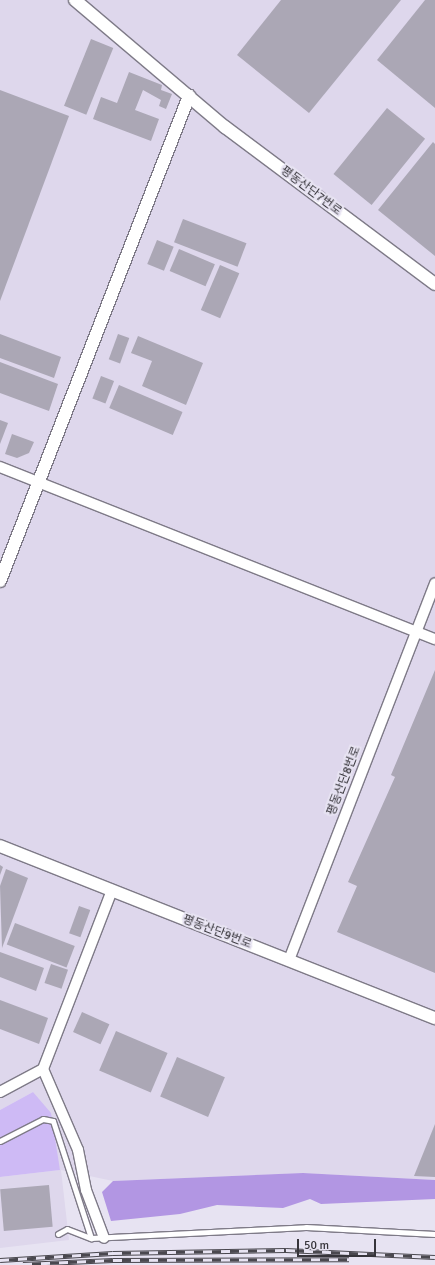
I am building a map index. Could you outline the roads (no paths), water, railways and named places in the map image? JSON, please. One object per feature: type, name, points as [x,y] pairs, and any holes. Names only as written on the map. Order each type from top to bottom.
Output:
[{"type":"street","name":"평동산단7번로","points":[[75,0],[189,96],[435,284]]},
{"type":"street","points":[[0,581],[189,96]]},
{"type":"street","points":[[0,467],[435,639]]},
{"type":"street","points":[[416,631],[435,583]]},
{"type":"street","name":"평동산단8번로","points":[[288,960],[416,631]]},
{"type":"street","name":"평동산단9번로","points":[[0,846],[435,1018]]},
{"type":"street","points":[[0,1092],[43,1069],[112,890]]},
{"type":"street","points":[[43,1069],[78,1150],[86,1190],[104,1238]]},
{"type":"lane","points":[[0,1141],[43,1119],[53,1121],[91,1238]]},
{"type":"lane","points":[[58,1234],[67,1229],[91,1238],[104,1238],[306,1228],[435,1234]]},
{"type":"railway","points":[[0,1260],[113,1253],[286,1250],[435,1257]]},
{"type":"railway","points":[[23,1264],[113,1260],[349,1259]]}]
